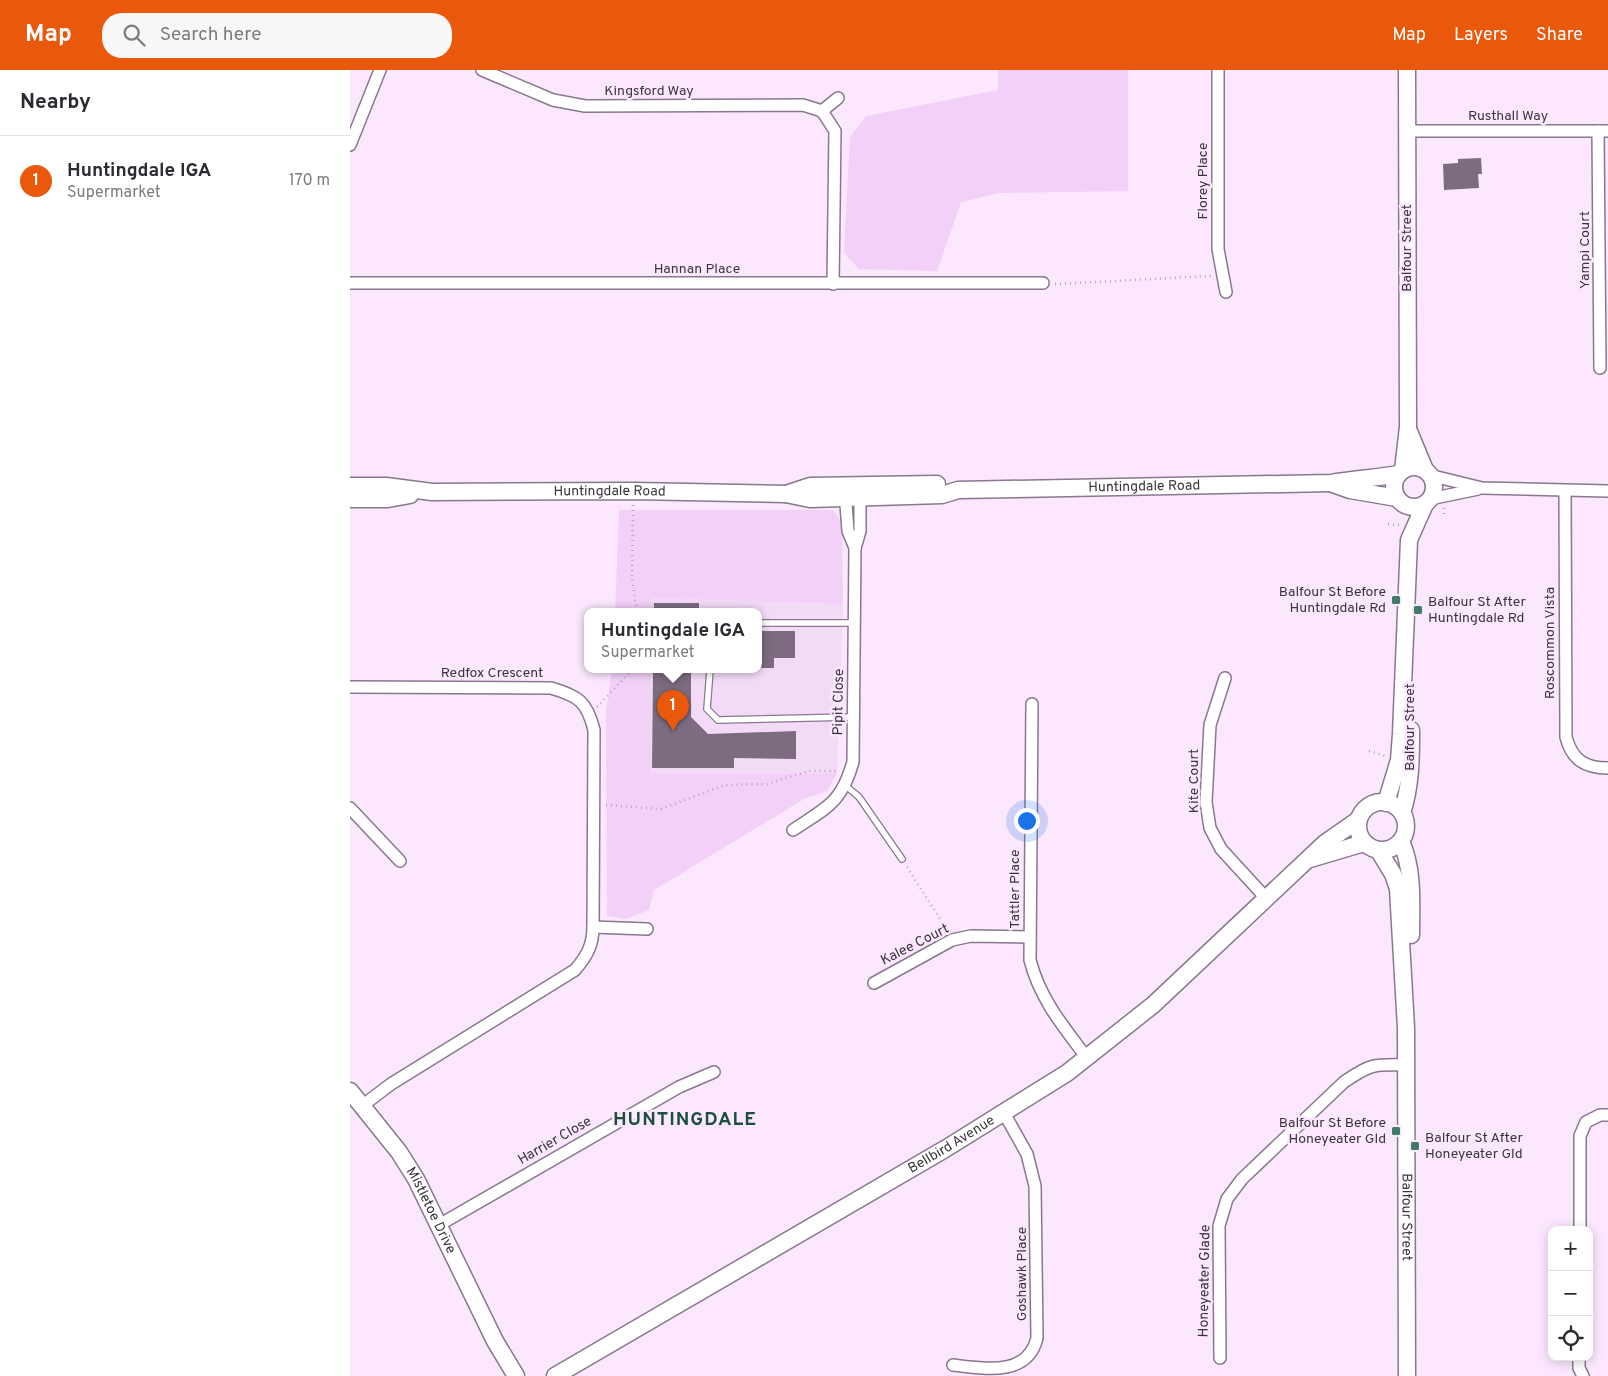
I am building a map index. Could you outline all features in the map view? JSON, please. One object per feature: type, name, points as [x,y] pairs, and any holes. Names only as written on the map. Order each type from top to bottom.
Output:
[{"type":"street","points":[[350,145],[380,70]]},
{"type":"street","name":"Florey Place","points":[[1218,70],[1218,249],[1226,292]]},
{"type":"street","name":"Balfour Street","points":[[1401,472],[1408,426],[1408,70]]},
{"type":"street","name":"Kingsford Way","points":[[487,71],[553,100],[584,106],[803,105],[822,112]]},
{"type":"street","points":[[833,284],[835,131],[822,112],[838,98]]},
{"type":"street","name":"Rusthall Way","points":[[1408,131],[1603,131]]},
{"type":"street","name":"Yampi Court","points":[[1600,368],[1603,131]]},
{"type":"street","name":"Hannan Place","points":[[350,283],[1043,284]]},
{"type":"street","name":"Balfour Street","points":[[1408,426],[1427,472]]},
{"type":"street","points":[[1482,488],[1428,501],[1412,507],[1398,500],[1394,483],[1401,472],[1414,467],[1482,488],[1608,491]]},
{"type":"street","name":"Huntingdale Road","points":[[350,486],[386,486],[432,492],[634,491],[786,494],[810,499],[853,491],[942,495],[958,490],[1331,483],[1353,479],[1368,480],[1401,472]]},
{"type":"street","points":[[1427,472],[1434,486],[1428,501]]},
{"type":"street","name":"Huntingdale Road","points":[[1331,483],[1350,490],[1398,500]]},
{"type":"street","name":"Pipit Close","points":[[793,830],[835,800],[846,786],[853,762],[855,548],[860,531],[853,491]]},
{"type":"street","name":"Roscommon Vista","points":[[1565,491],[1566,738],[1569,749],[1576,758],[1587,766],[1608,768]]},
{"type":"street","name":"Huntingdale Road","points":[[350,499],[388,499],[432,492]]},
{"type":"street","name":"Balfour Street","points":[[1386,803],[1399,760],[1406,640],[1409,540],[1398,500]]},
{"type":"street","name":"Balfour Street","points":[[1409,540],[1428,501]]},
{"type":"street","name":"Balfour Street","points":[[1406,640],[1410,688],[1411,762],[1408,795],[1402,813],[1406,827],[1401,841],[1411,879],[1411,980],[1406,1028]]},
{"type":"street","name":"Kite Court","points":[[1225,678],[1210,724],[1206,802],[1210,828],[1221,849],[1265,897]]},
{"type":"street","name":"Redfox Crescent","points":[[350,687],[551,688],[574,695],[589,711]]},
{"type":"street","name":"Tattler Place","points":[[1032,704],[1030,960],[1036,981],[1048,1006],[1087,1058]]},
{"type":"street","points":[[362,1106],[391,1084],[575,970],[590,949],[593,942],[594,927],[594,730],[589,711]]},
{"type":"street","points":[[1358,820],[1366,808],[1379,802],[1392,805],[1402,813]]},
{"type":"street","points":[[350,808],[400,862]]},
{"type":"street","name":"Balfour Street","points":[[1358,820],[1358,832],[1394,874],[1398,889],[1406,1028],[1407,1376]]},
{"type":"street","name":"Bellbird Avenue","points":[[555,1376],[1004,1113],[1087,1058],[1153,1005],[1265,897],[1325,843],[1358,820]]},
{"type":"street","points":[[1371,847],[1387,850],[1401,841]]},
{"type":"street","name":"Bellbird Avenue","points":[[1308,860],[1371,847]]},
{"type":"street","points":[[594,927],[647,929]]},
{"type":"street","name":"Kalee Court","points":[[874,983],[952,940],[971,936],[1030,937]]},
{"type":"street","name":"Honeyeater Glade","points":[[1220,1358],[1219,1226],[1227,1199],[1242,1179],[1344,1082],[1361,1070],[1376,1064],[1406,1065]]},
{"type":"street","name":"Harrier Close","points":[[439,1225],[680,1087],[714,1072]]},
{"type":"street","name":"Mistletoe Drive","points":[[350,1091],[399,1152],[416,1179],[495,1341],[516,1376]]},
{"type":"street","name":"Goshawk Place","points":[[952,1365],[1001,1371],[1016,1369],[1027,1363],[1036,1345],[1035,1186],[1027,1154],[1004,1113]]},
{"type":"street","points":[[1580,1226],[1580,1136],[1586,1122],[1600,1115],[1608,1115]]},
{"type":"street","name":"Mistletoe Drive","points":[[495,1341],[504,1376]]},
{"type":"street","points":[[1579,1361],[1579,1368],[1583,1376]]},
{"type":"lane","points":[[762,623],[855,623]]},
{"type":"lane","points":[[710,673],[707,709],[718,720],[853,717]]},
{"type":"lane","points":[[846,786],[859,797],[902,859]]},
{"type":"path","points":[[1043,284],[1068,285],[1222,275]]},
{"type":"path","points":[[634,491],[632,578],[636,608]]},
{"type":"path","points":[[589,711],[602,703],[629,673]]},
{"type":"path","points":[[594,805],[662,808],[725,785],[767,784],[819,769],[850,773]]},
{"type":"path","points":[[902,859],[952,940]]},
{"type":"shaded area","points":[[998,70],[1128,70],[1128,191],[999,193],[961,202],[937,271],[859,269],[844,253],[850,137],[866,116],[998,90]]},
{"type":"shaded area","points":[[619,510],[833,510],[842,523],[843,604],[651,598],[650,608],[615,608]]},
{"type":"shaded area","points":[[650,598],[843,604],[837,773],[651,774],[651,673],[762,673],[762,608],[650,608]]},
{"type":"shaded area","points":[[612,673],[651,673],[651,774],[837,773],[827,791],[804,799],[654,890],[649,910],[626,919],[607,916],[606,712]]},
{"type":"building","points":[[1481,158],[1482,174],[1478,174],[1479,188],[1444,190],[1443,164],[1458,163],[1458,159]]},
{"type":"building","points":[[654,603],[699,603],[699,608],[654,608]]},
{"type":"building","points":[[762,631],[795,631],[795,658],[774,658],[774,668],[762,668]]},
{"type":"building","points":[[653,673],[691,673],[691,717],[708,734],[796,731],[796,759],[734,758],[734,768],[652,768]]},
{"type":"place","name":"Balfour St Before Huntingdale Rd","points":[[1396,600]]},
{"type":"place","name":"Balfour St After Huntingdale Rd","points":[[1418,610]]},
{"type":"place","name":"Huntingdale IGA","points":[[673,731]]},
{"type":"place","name":"Balfour St Before Honeyeater Gld","points":[[1396,1131]]},
{"type":"place","name":"Balfour St After Honeyeater Gld","points":[[1415,1146]]},
{"type":"district","name":"HUNTINGDALE","points":[[685,1120]]}]
